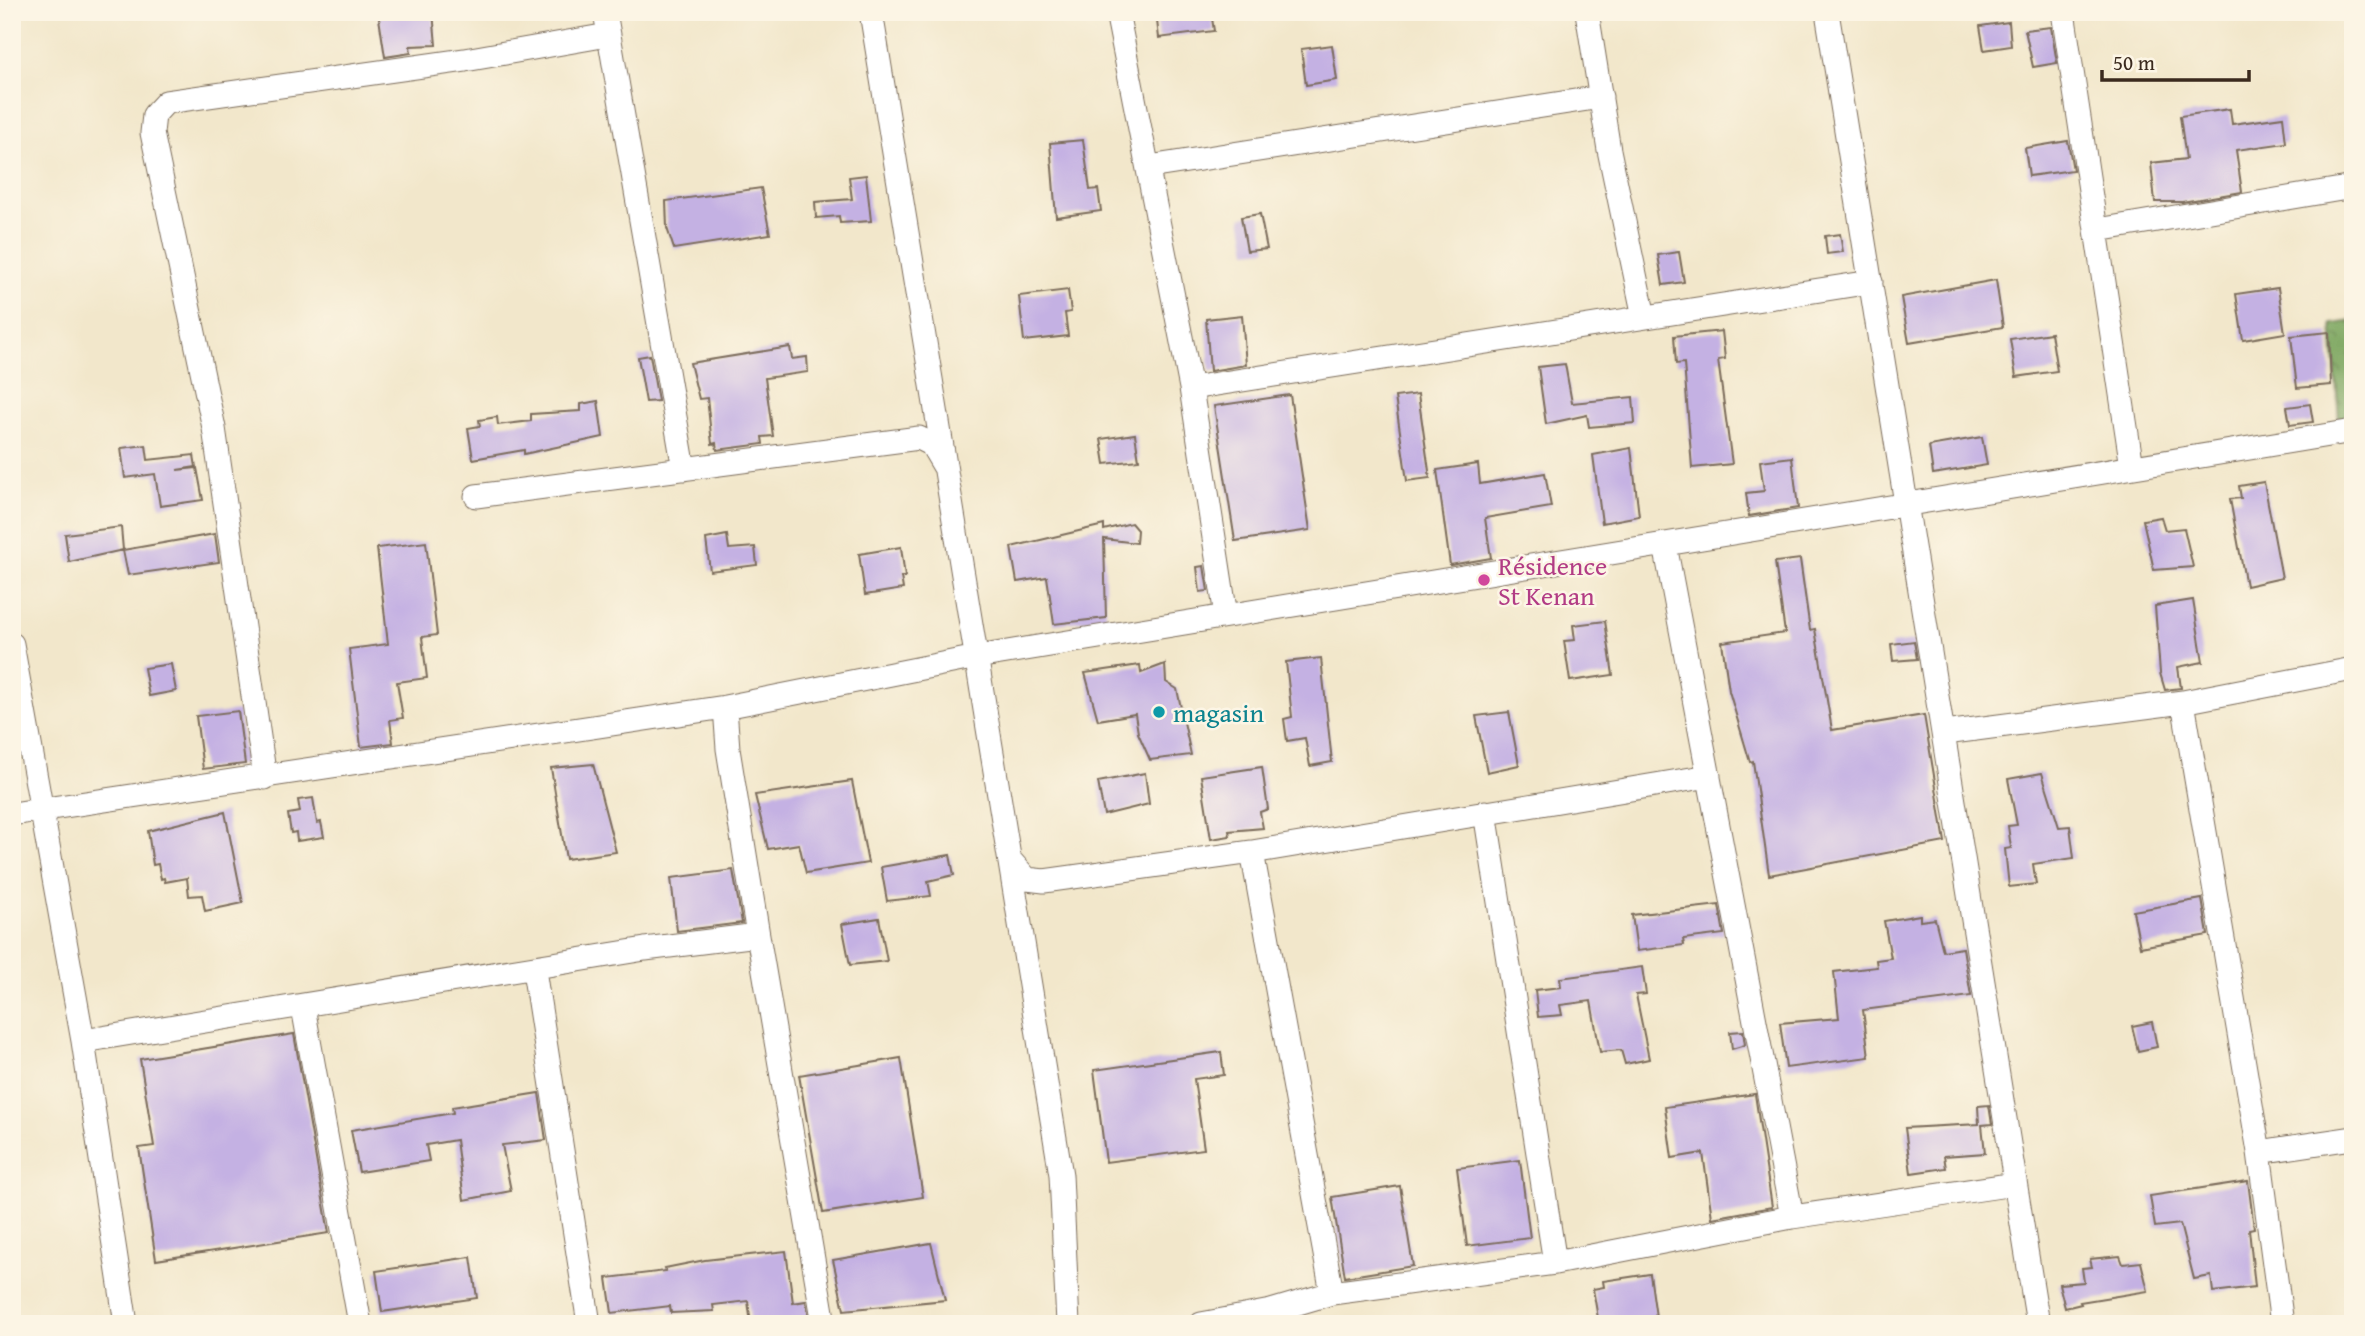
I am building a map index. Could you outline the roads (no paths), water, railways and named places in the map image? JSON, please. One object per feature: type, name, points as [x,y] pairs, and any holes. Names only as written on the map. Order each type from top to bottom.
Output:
[{"type":"street","points":[[871,12],[1062,1175],[1068,1324]]},
{"type":"street","points":[[1117,12],[1191,387],[1226,616]]},
{"type":"street","points":[[1587,12],[1644,317]]},
{"type":"street","points":[[1827,12],[2038,1324]]},
{"type":"street","points":[[2063,12],[2132,467]]},
{"type":"street","points":[[265,778],[214,428],[152,133],[154,115],[166,102],[465,60],[607,24],[684,469]]},
{"type":"street","points":[[1149,167],[1601,97]]},
{"type":"street","points":[[2098,230],[2353,187]]},
{"type":"street","points":[[1191,387],[1871,282]]},
{"type":"street","points":[[12,814],[725,707],[977,657],[2353,431]]},
{"type":"street","points":[[476,496],[919,438],[931,444],[946,468]]},
{"type":"street","points":[[1665,545],[1792,1217]]},
{"type":"street","points":[[12,644],[83,1041],[125,1324]]},
{"type":"street","points":[[1945,733],[2183,702],[2353,669]]},
{"type":"street","points":[[2183,702],[2259,1152],[2283,1324]]},
{"type":"street","points":[[725,707],[728,749],[824,1324]]},
{"type":"street","points":[[1010,860],[1027,879],[1044,881],[1252,852],[1709,776]]},
{"type":"street","points":[[1485,812],[1555,1263]]},
{"type":"street","points":[[1252,852],[1332,1293]]},
{"type":"street","points":[[83,1041],[534,970],[645,949],[758,935]]},
{"type":"street","points":[[534,970],[589,1324]]},
{"type":"street","points":[[303,1007],[360,1324]]},
{"type":"street","points":[[2259,1152],[2353,1138]]},
{"type":"street","points":[[1201,1324],[1271,1311],[1332,1293],[1555,1263],[1792,1217],[2014,1184]]},
{"type":"place","name":"Résidence St Kenan","points":[[1484,580]]},
{"type":"place","name":"magasin","points":[[1159,712]]}]
